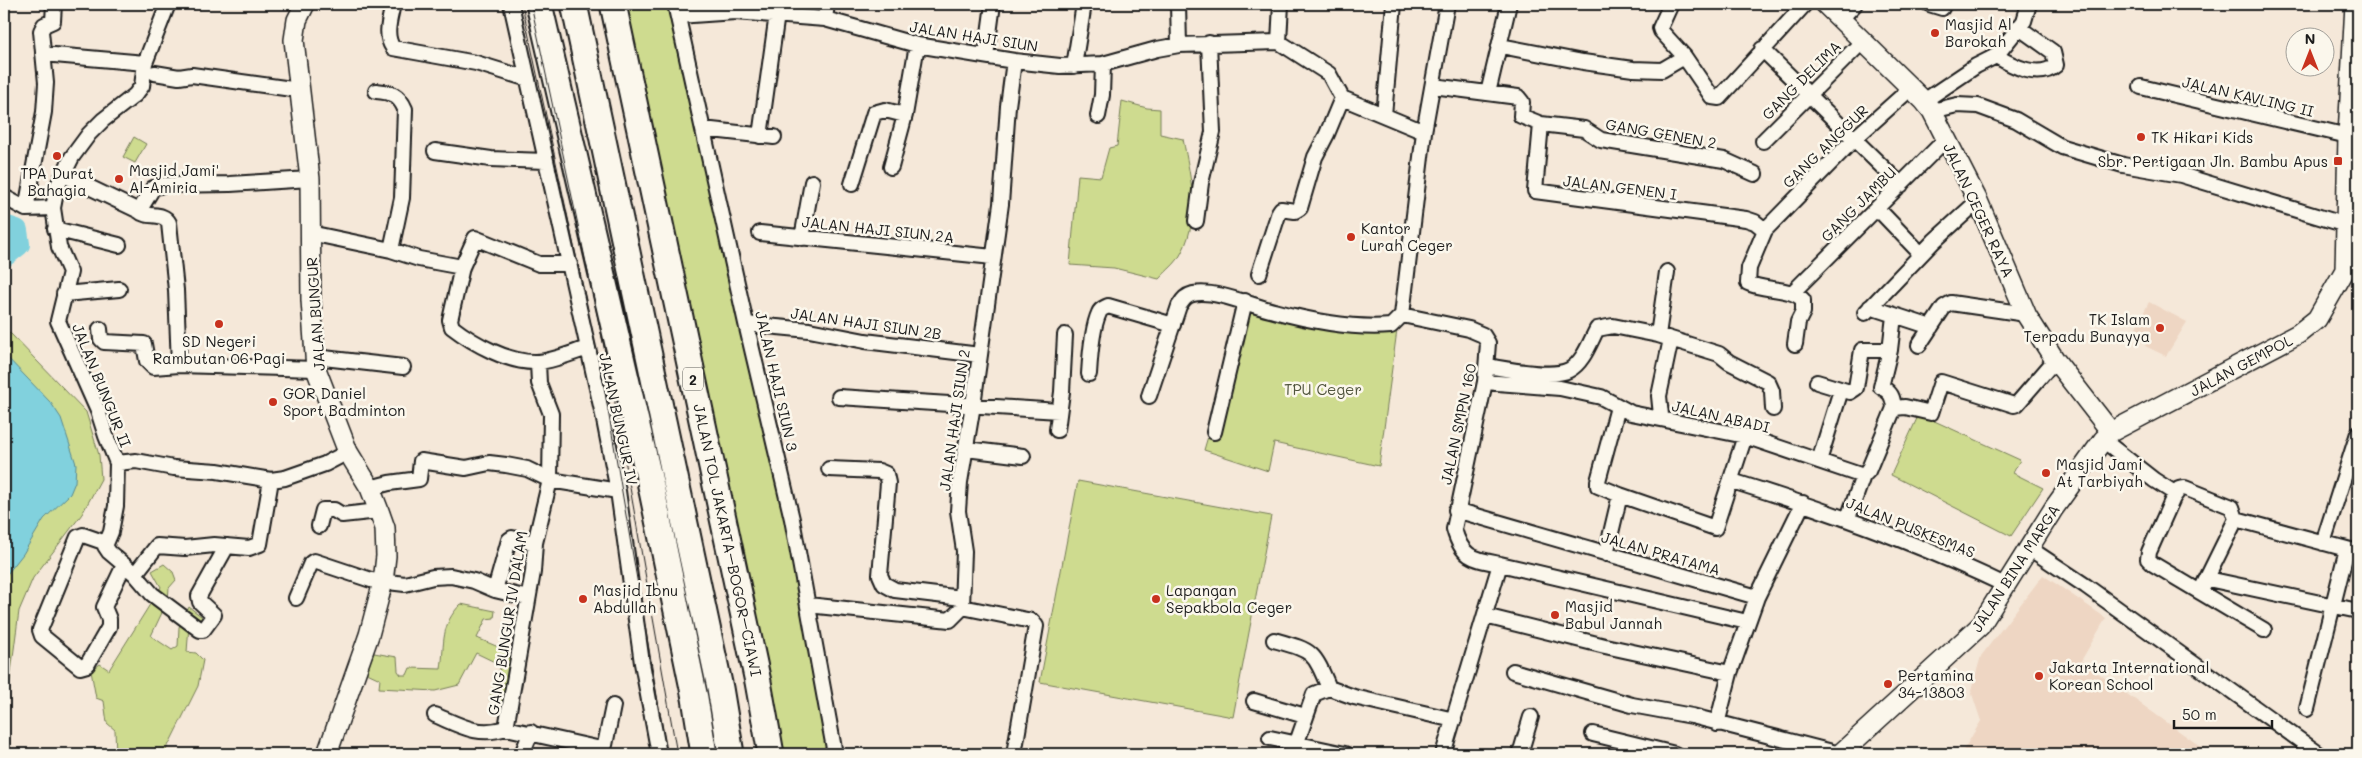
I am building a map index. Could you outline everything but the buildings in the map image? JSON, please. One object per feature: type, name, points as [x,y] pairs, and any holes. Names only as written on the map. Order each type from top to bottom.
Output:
[{"type":"highway","points":[[540,4],[552,65],[610,302],[651,486],[695,698],[704,754]]},
{"type":"highway","points":[[574,4],[716,669],[731,754]]},
{"type":"highway","name":"JALAN TOL JAKARTA–BOGOR–CIAWI","points":[[614,8],[758,682],[771,754]]},
{"type":"street","points":[[26,209],[44,112],[46,83],[41,31],[44,25],[53,21],[54,4]]},
{"type":"street","name":"JALAN BUNGUR II","points":[[168,4],[150,68],[142,86],[135,95],[103,120],[89,134],[72,156],[57,187],[53,208],[55,229],[58,247],[70,272],[58,321],[98,411],[117,463],[136,461],[174,468],[226,472],[271,480],[285,478],[317,467],[348,452]]},
{"type":"street","name":"JALAN BUNGUR","points":[[305,4],[297,20],[294,40],[310,179],[311,300],[315,363],[348,452],[370,488],[379,511],[385,528],[386,556],[383,582],[369,635],[327,754]]},
{"type":"street","points":[[393,4],[388,32],[389,42],[393,48],[476,63],[528,79]]},
{"type":"street","points":[[511,4],[588,348]]},
{"type":"street","points":[[825,19],[827,4]]},
{"type":"street","points":[[986,56],[993,4]]},
{"type":"street","points":[[1074,66],[1084,4]]},
{"type":"street","points":[[1178,4],[1179,45]]},
{"type":"street","points":[[1282,4],[1279,42],[1329,74],[1342,98],[1424,132]]},
{"type":"street","points":[[1384,115],[1394,4]]},
{"type":"street","points":[[1149,396],[1182,302],[1185,297],[1194,294],[1245,301],[1275,312],[1313,319],[1379,327],[1391,326],[1402,315],[1424,132],[1447,4]]},
{"type":"street","points":[[1488,93],[1501,46],[1509,4]]},
{"type":"street","points":[[1671,4],[1660,28],[1661,32],[1684,56],[1712,97],[1716,98],[1719,98],[1805,4]]},
{"type":"street","name":"JALAN CEGER RAYA","points":[[1825,4],[1928,106],[1978,200],[2026,314],[2107,436]]},
{"type":"street","points":[[1840,19],[1855,4]]},
{"type":"street","points":[[1928,106],[1976,66],[1996,56],[2024,21],[2029,4]]},
{"type":"street","points":[[2352,265],[2346,225],[2348,136],[2354,93],[2356,4]]},
{"type":"street","name":"JALAN HAJI SIUN","points":[[677,10],[715,8],[735,12],[825,19],[917,45],[1014,61],[1074,66],[1103,64],[1179,45],[1279,42]]},
{"type":"street","name":"JALAN HAJI SIUN 3","points":[[677,10],[746,324],[792,519],[835,754]]},
{"type":"street","points":[[760,136],[777,14]]},
{"type":"street","points":[[1996,56],[2018,68],[2036,71],[2052,69],[2056,65],[2053,52],[2018,27]]},
{"type":"street","name":"GANG DELIMA","points":[[1763,141],[1862,42]]},
{"type":"street","points":[[1196,221],[1201,183],[1213,132],[1209,43]]},
{"type":"street","points":[[892,167],[905,115],[917,45]]},
{"type":"street","points":[[1501,46],[1633,69],[1662,70],[1679,60]]},
{"type":"street","points":[[1762,49],[1901,185]]},
{"type":"street","points":[[43,54],[150,68],[179,77],[200,76],[299,90]]},
{"type":"street","name":"JALAN HAJI SIUN 2","points":[[962,603],[964,551],[958,511],[960,482],[974,405],[1001,204],[1008,106],[1014,61]]},
{"type":"street","points":[[1098,116],[1102,94],[1103,64]]},
{"type":"street","name":"GANG GENEN 2","points":[[1433,86],[1518,97],[1522,102],[1521,116],[1541,124],[1584,129],[1591,136],[1601,140],[1718,159],[1755,174]]},
{"type":"street","name":"JALAN KAVLING II","points":[[2141,87],[2348,136]]},
{"type":"street","name":"GANG ANGGUR","points":[[1765,230],[1854,139],[1910,88]]},
{"type":"street","points":[[376,91],[395,95],[401,100],[405,109],[402,198],[391,250]]},
{"type":"street","points":[[1259,274],[1279,212],[1281,209],[1295,211],[1300,208],[1315,157],[1342,98]]},
{"type":"street","points":[[1928,106],[1978,106],[2016,120],[2062,147],[2123,165],[2181,175],[2346,225]]},
{"type":"street","points":[[852,184],[874,113],[885,110],[905,115]]},
{"type":"street","name":"JALAN GENEN I","points":[[1541,124],[1535,191],[1746,219],[1756,222],[1765,230]]},
{"type":"street","points":[[703,130],[774,138]]},
{"type":"street","name":"GANG JAMBU","points":[[1794,292],[1946,139]]},
{"type":"street","points":[[435,151],[491,159],[546,161]]},
{"type":"street","points":[[64,175],[139,210],[142,214],[162,217],[169,223],[176,290],[179,365]]},
{"type":"street","points":[[139,210],[153,188],[163,185],[230,184],[310,179]]},
{"type":"street","points":[[802,238],[812,182]]},
{"type":"street","points":[[4,198],[26,209],[53,208]]},
{"type":"street","points":[[1930,327],[1867,310],[1921,254],[1978,200]]},
{"type":"street","points":[[1876,208],[1921,254]]},
{"type":"street","points":[[55,229],[119,245]]},
{"type":"street","points":[[1765,230],[1749,268],[1748,283],[1772,291],[1794,292],[1803,300],[1795,344]]},
{"type":"street","points":[[310,233],[391,250],[419,259],[462,267],[475,238],[539,264],[570,264]]},
{"type":"street","name":"JALAN HAJI SIUN 2A","points":[[760,233],[993,257]]},
{"type":"street","name":"JALAN GEMPOL","points":[[2107,436],[2298,334],[2317,319],[2352,265]]},
{"type":"street","name":"JALAN BUNGUR IV","points":[[462,267],[450,320],[452,327],[499,354],[516,360],[538,363],[588,348],[618,491],[642,663],[659,754]]},
{"type":"street","points":[[1661,415],[1659,396],[1665,337],[1668,272]]},
{"type":"street","points":[[64,294],[119,289]]},
{"type":"street","points":[[1214,432],[1245,301]]},
{"type":"street","points":[[1919,345],[1944,307],[1951,303],[2026,314]]},
{"type":"street","points":[[1089,374],[1096,326],[1102,308],[1108,306],[1173,324]]},
{"type":"street","name":"JALAN SMPN 160","points":[[1402,315],[1469,329],[1483,335],[1488,343],[1488,366],[1456,510],[1454,529],[1458,545],[1468,555],[1747,622]]},
{"type":"street","points":[[1848,518],[1894,408],[1893,398],[1888,391],[1881,387],[1890,350],[1894,316]]},
{"type":"street","name":"JALAN HAJI SIUN 2B","points":[[746,324],[809,330],[866,341],[980,355]]},
{"type":"street","points":[[1488,366],[1554,373],[1569,370],[1581,358],[1597,329],[1604,326],[1665,337],[1719,354],[1768,382],[1772,391],[1773,409]]},
{"type":"street","points":[[100,330],[101,339],[104,342],[144,344],[147,361],[153,366],[315,363],[403,367]]},
{"type":"street","points":[[1057,430],[1062,392],[1064,335]]},
{"type":"street","points":[[1817,382],[1850,392],[1856,388],[1862,350],[1890,350]]},
{"type":"street","points":[[1894,408],[1905,407],[1931,413],[1942,382],[2014,405],[2018,404],[2055,360]]},
{"type":"street","name":"GANG BUNGUR IV DALAM","points":[[538,363],[539,383],[551,414],[550,480],[535,543],[528,598],[506,728],[604,748],[613,706]]},
{"type":"street","name":"JALAN ABADI","points":[[1485,382],[1560,388],[1601,397],[1618,407],[1644,416],[1745,436],[1864,476]]},
{"type":"street","points":[[1819,461],[1841,390]]},
{"type":"street","points":[[839,397],[1059,411]]},
{"type":"street","points":[[1618,407],[1598,486],[1715,528],[1732,481],[1745,436]]},
{"type":"street","points":[[2323,543],[2358,433]]},
{"type":"street","points":[[2107,436],[2174,496]]},
{"type":"street","name":"JALAN BINA MARGA","points":[[1840,754],[1901,701],[1980,626],[2054,508],[2107,436]]},
{"type":"street","points":[[966,449],[1023,456]]},
{"type":"street","points":[[370,488],[389,482],[419,479],[421,461],[466,468],[488,463],[506,464],[526,469],[550,480],[618,491]]},
{"type":"street","points":[[117,463],[116,506],[111,532],[106,542],[107,550],[135,574],[152,594],[200,630],[203,630],[214,614],[198,598],[227,546]]},
{"type":"street","points":[[829,469],[879,471],[886,474],[888,483],[880,575],[884,584],[894,590],[962,603],[1035,623],[1014,754]]},
{"type":"street","points":[[135,574],[157,546],[185,548],[200,545],[249,548],[260,544],[271,480]]},
{"type":"street","name":"JALAN PUSKESMAS","points":[[1732,481],[1848,518],[1955,560],[2005,585]]},
{"type":"street","points":[[2200,592],[2236,519],[2232,507],[2185,488],[2179,490],[2174,496],[2149,552],[2148,559],[2153,564],[2200,592],[2264,630]]},
{"type":"street","points":[[1606,554],[1620,495]]},
{"type":"street","points":[[1717,724],[1730,673],[1747,622],[1757,597],[1803,503]]},
{"type":"street","points":[[319,526],[323,510],[334,510],[342,515],[379,511]]},
{"type":"street","name":"JALAN PRATAMA","points":[[1456,510],[1757,597]]},
{"type":"street","points":[[2236,519],[2353,551],[2334,606],[2307,709]]},
{"type":"street","points":[[106,542],[84,534],[78,537],[40,630],[42,636],[80,667],[87,666],[108,631],[109,619],[104,607],[124,565]]},
{"type":"street","points":[[495,590],[509,540],[512,538],[535,543]]},
{"type":"street","points":[[2029,548],[2094,592],[2319,754]]},
{"type":"street","points":[[296,598],[311,563],[314,561],[371,580],[405,584],[434,577],[451,576],[474,581],[495,590],[528,598]]},
{"type":"street","points":[[1443,754],[1500,564]]},
{"type":"street","points":[[2208,579],[2358,612]]},
{"type":"street","points":[[808,605],[950,620],[962,603]]},
{"type":"street","points":[[1485,616],[1605,646],[1730,673]]},
{"type":"street","points":[[1274,640],[1306,650],[1314,656],[1329,688]]},
{"type":"street","points":[[1513,671],[1632,705],[1692,716],[1717,724],[1840,754]]},
{"type":"street","points":[[1296,745],[1314,694],[1329,688],[1354,697],[1454,720]]},
{"type":"street","points":[[1254,701],[1305,716]]},
{"type":"street","points":[[435,715],[472,730],[493,732],[506,728]]},
{"type":"street","points":[[1520,754],[1532,717]]},
{"type":"street","points":[[522,754],[531,732]]},
{"type":"street","points":[[1593,734],[1675,754]]},
{"type":"street","points":[[1270,738],[1346,754]]},
{"type":"shaded area","name":"TK Islam Terpadu Bunayya","points":[[2149,302],[2187,322],[2166,356],[2145,346],[2147,341],[2133,333]]},
{"type":"shaded area","name":"Jakarta International Korean School","points":[[2043,575],[2106,618],[2081,661],[2211,754],[1961,754],[1981,721],[1971,691],[1981,656]]},
{"type":"green space","points":[[614,4],[675,4],[747,328],[835,754],[771,754]]},
{"type":"green space","points":[[1122,101],[1147,108],[1160,109],[1160,134],[1183,139],[1191,185],[1192,215],[1190,230],[1178,259],[1159,279],[1114,268],[1070,265],[1078,175],[1101,177],[1109,148],[1117,146]]},
{"type":"green space","points":[[134,137],[146,144],[135,163],[123,157]]},
{"type":"green space","name":"TPU Ceger","points":[[1245,311],[1347,330],[1397,330],[1379,466],[1274,443],[1268,471],[1204,450]]},
{"type":"green space","points":[[4,331],[11,334],[86,412],[99,455],[101,479],[82,514],[33,578],[19,611],[4,726]]},
{"type":"green space","points":[[1919,414],[2020,460],[2013,473],[2043,488],[2011,536],[1891,475]]},
{"type":"green space","name":"Lapangan Sepakbola Ceger","points":[[1078,481],[1271,516],[1233,717],[1040,682]]},
{"type":"green space","points":[[164,564],[173,572],[176,580],[169,588],[168,600],[151,636],[172,650],[178,646],[179,627],[189,607],[205,619],[206,627],[189,625],[187,652],[196,653],[203,660],[198,686],[164,754],[116,754],[115,730],[107,723],[104,701],[96,698],[91,671],[100,664],[109,670],[161,587],[152,571]]},
{"type":"green space","points":[[461,604],[495,611],[494,618],[486,619],[477,638],[515,654],[505,703],[489,700],[501,665],[476,653],[459,685],[435,691],[379,688],[380,679],[365,672],[374,653],[397,657],[398,671],[401,675],[407,675],[410,668],[441,669],[446,627]]},
{"type":"water","points":[[4,354],[51,403],[61,418],[76,464],[75,482],[70,494],[44,519],[23,554],[4,578]]},
{"type":"waterway","points":[[4,227],[16,231],[18,244],[4,255]]},
{"type":"tram line","points":[[522,4],[603,381],[667,754]]},
{"type":"tram line","points":[[531,4],[611,380],[677,754]]},
{"type":"place","name":"Masjid Al Barokah","points":[[1935,33]]},
{"type":"place","name":"TK Hikari Kids","points":[[2141,137]]},
{"type":"place","name":"TPA Durat Bahagia","points":[[57,156]]},
{"type":"place","name":"Sbr. Pertigaan Jln. Bambu Apus","points":[[2338,161]]},
{"type":"place","name":"Masjid Jami' Al-Amiria","points":[[119,179]]},
{"type":"place","name":"Kantor Lurah Ceger","points":[[1351,237]]},
{"type":"place","name":"SD Negeri Rambutan 06 Pagi","points":[[219,324]]},
{"type":"place","name":"TK Islam Terpadu Bunayya","points":[[2160,328]]},
{"type":"place","name":"GOR Daniel Sport Badminton","points":[[273,402]]},
{"type":"place","name":"Masjid Jami At Tarbiyah","points":[[2046,473]]},
{"type":"place","name":"Masjid Ibnu Abdullah","points":[[583,599]]},
{"type":"place","name":"Lapangan Sepakbola Ceger","points":[[1156,599]]},
{"type":"place","name":"Masjid Babul Jannah","points":[[1555,615]]},
{"type":"place","name":"Jakarta International Korean School","points":[[2039,676]]},
{"type":"place","name":"Pertamina 34-13803","points":[[1888,684]]}]
